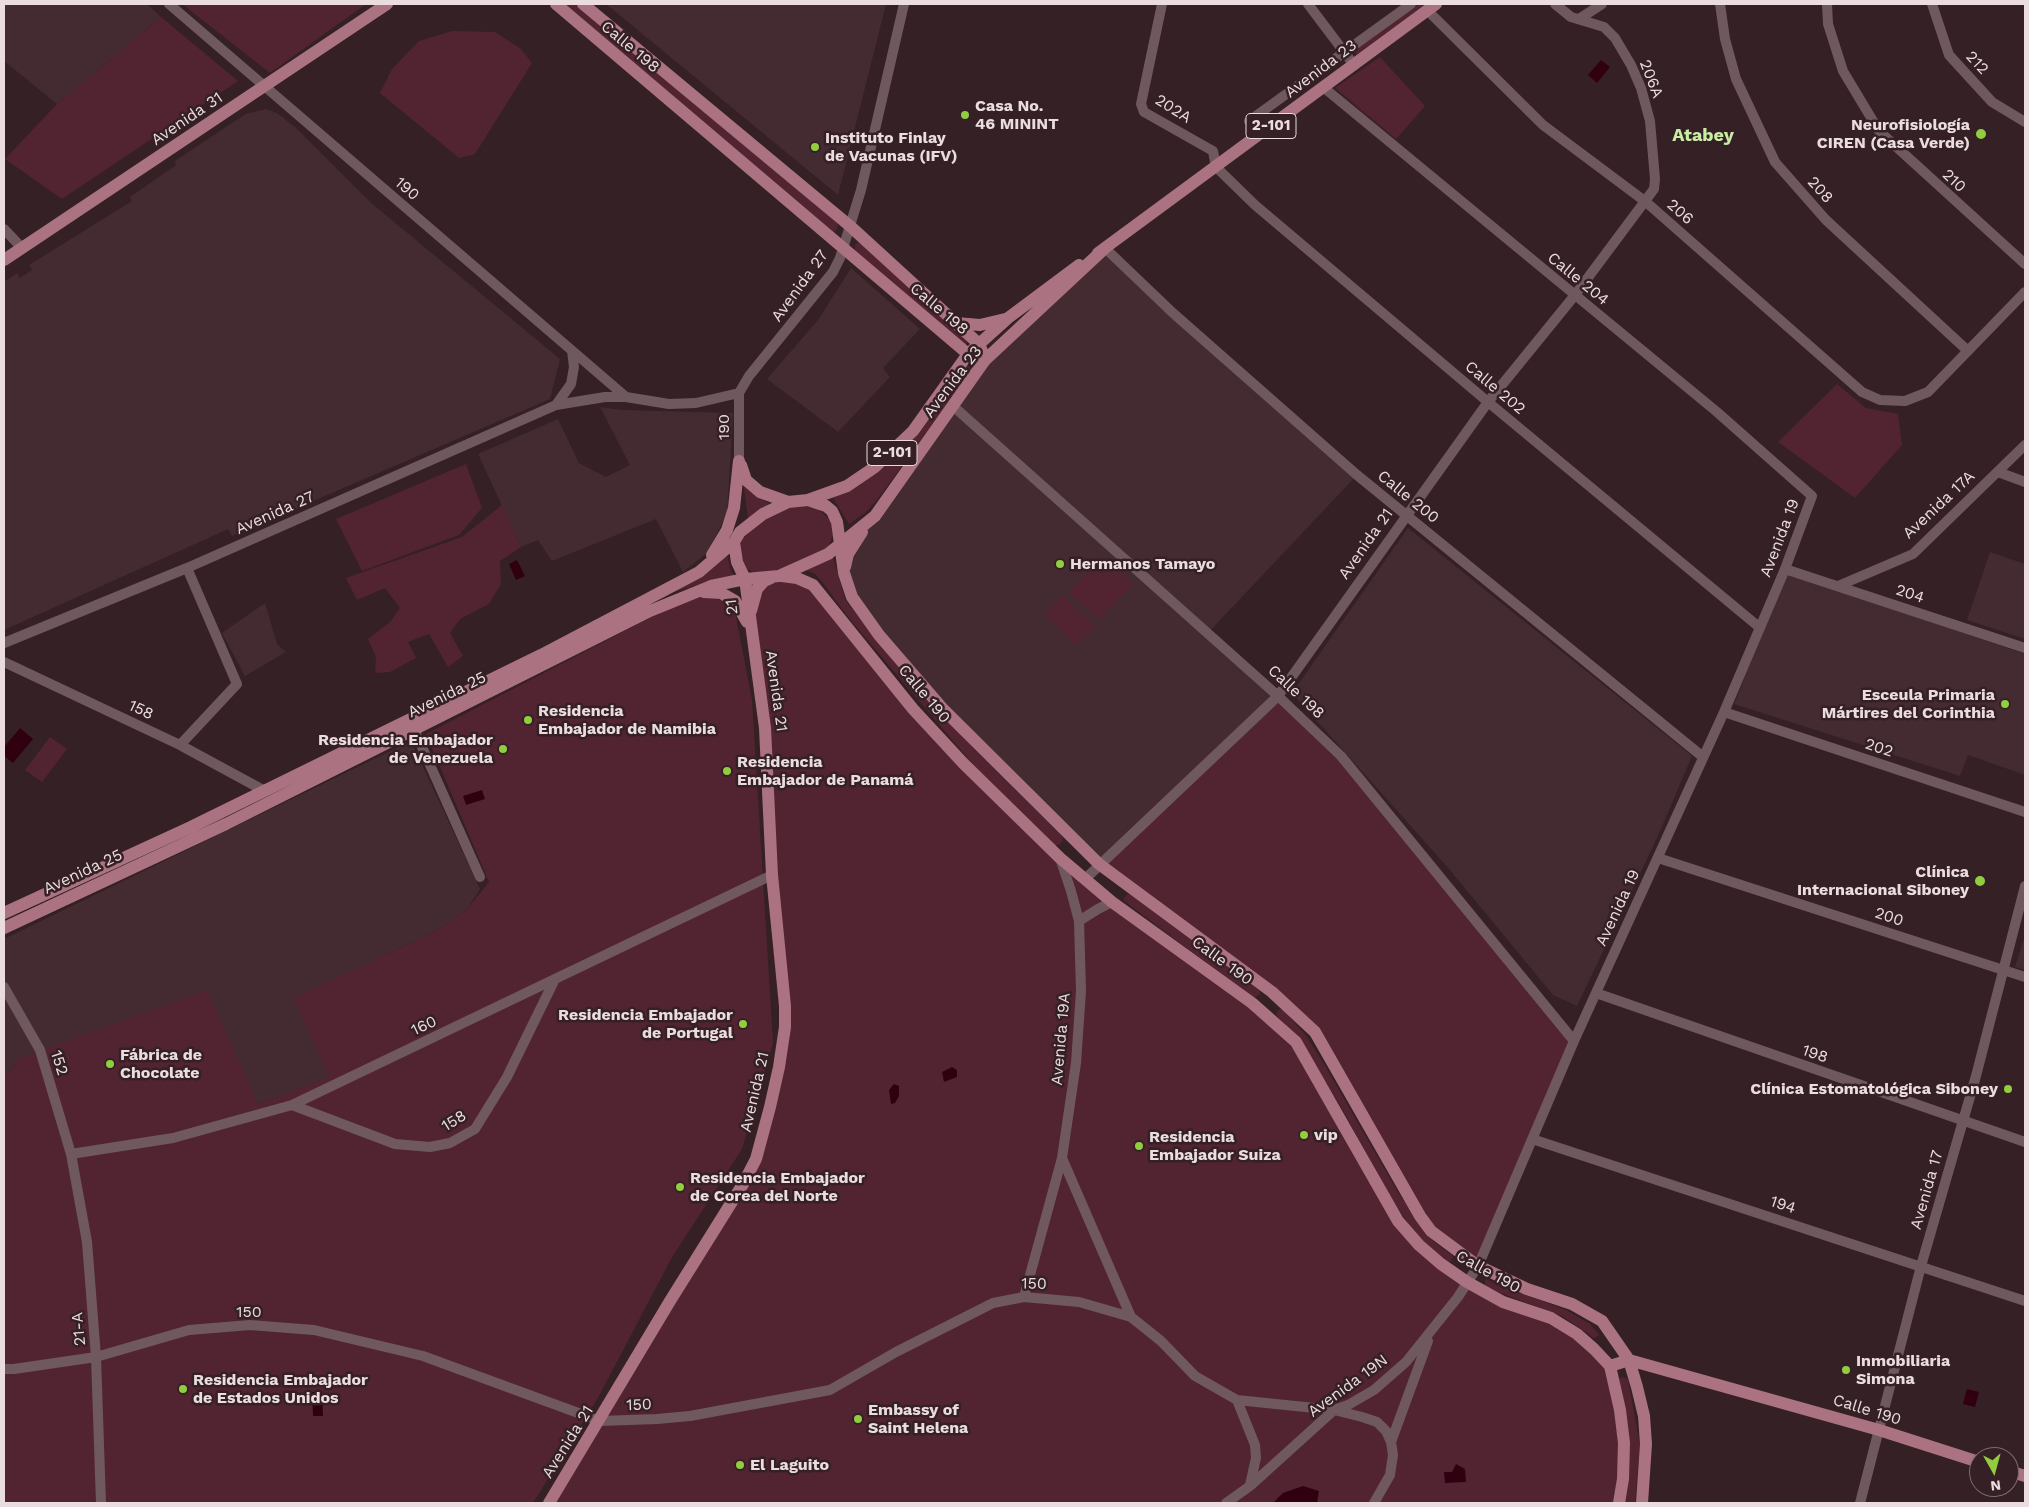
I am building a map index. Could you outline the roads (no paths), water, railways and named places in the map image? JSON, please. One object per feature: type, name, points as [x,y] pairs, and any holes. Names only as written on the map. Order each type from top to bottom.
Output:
[{"type":"main road","name":"Avenida 31","points":[[4,260],[387,4]]},
{"type":"main road","name":"Calle 198","points":[[556,4],[951,340],[968,354],[985,360]]},
{"type":"main road","name":"Calle 198","points":[[583,4],[850,226],[979,344],[985,360]]},
{"type":"main road","name":"Avenida 23","points":[[808,500],[847,486],[875,467],[914,431],[968,354],[1008,318],[1052,283],[1105,248],[1432,7]]},
{"type":"main road","name":"Avenida 23","points":[[839,545],[876,516],[985,360],[1105,248]]},
{"type":"main road","points":[[956,323],[980,325],[1008,318]]},
{"type":"main road","points":[[951,340],[956,354],[953,378]]},
{"type":"main road","points":[[739,461],[746,480],[760,492],[788,502]]},
{"type":"main road","points":[[739,461],[737,562],[745,579],[775,577]]},
{"type":"main road","points":[[699,572],[727,530],[734,508],[739,461]]},
{"type":"main road","points":[[737,537],[763,514],[788,502],[808,500],[826,506],[832,511],[840,533],[839,545],[828,554],[764,581],[757,589],[750,631]]},
{"type":"main road","points":[[844,573],[848,554],[876,516]]},
{"type":"main road","name":"Avenida 25","points":[[4,913],[541,655],[699,572],[737,537]]},
{"type":"main road","name":"Calle 190","points":[[839,545],[844,573],[852,597],[891,649],[942,708],[1099,864],[1272,992],[1315,1032],[1420,1216],[1431,1231],[1478,1266],[1526,1289],[1572,1304],[1592,1314],[1615,1338],[1629,1360],[1879,1430],[1969,1459]]},
{"type":"main road","name":"Calle 190","points":[[775,577],[797,578],[813,585],[913,709],[962,764],[1060,858],[1112,902],[1260,1010],[1296,1042],[1398,1221],[1426,1252],[1467,1282],[1503,1302],[1551,1318],[1577,1334],[1610,1366]]},
{"type":"main road","name":"Avenida 25","points":[[4,928],[226,824],[414,729],[692,593],[711,586],[745,579]]},
{"type":"main road","name":"21","points":[[745,579],[750,631]]},
{"type":"main road","points":[[692,593],[713,592],[728,597],[741,608],[750,631]]},
{"type":"main road","name":"Avenida 21","points":[[549,1503],[600,1421],[670,1301],[744,1184],[756,1159],[779,1067],[785,1027],[785,1004],[772,875],[765,728],[761,686],[750,631]]},
{"type":"main road","points":[[1060,858],[1074,841]]},
{"type":"main road","points":[[1112,902],[1127,885]]},
{"type":"main road","points":[[1260,1010],[1272,992]]},
{"type":"main road","points":[[1619,1503],[1623,1479],[1624,1443],[1620,1410],[1610,1366],[1629,1360],[1644,1416],[1646,1444],[1642,1503]]},
{"type":"street","name":"190","points":[[169,4],[626,397]]},
{"type":"street","name":"Avenida 27","points":[[4,643],[187,568],[556,405],[587,398],[626,397],[669,404],[696,403],[739,393],[749,376],[832,272],[844,249],[904,4]]},
{"type":"street","name":"202A","points":[[1162,4],[1142,107],[1144,112],[1213,151],[1216,167]]},
{"type":"street","points":[[1308,4],[1354,65]]},
{"type":"street","points":[[1249,122],[1411,4]]},
{"type":"street","name":"206A","points":[[1555,4],[1571,17],[1604,27],[1615,38],[1631,65],[1641,88],[1650,120],[1655,179],[1654,188],[1646,202]]},
{"type":"street","points":[[1579,19],[1602,4]]},
{"type":"street","name":"208","points":[[1720,4],[1725,39],[1736,79],[1775,162],[1826,220],[1968,351]]},
{"type":"street","name":"210","points":[[1827,4],[1828,24],[1843,71],[1879,131],[2025,264]]},
{"type":"street","name":"212","points":[[1932,4],[1949,55],[1992,102],[2025,122]]},
{"type":"street","name":"206","points":[[1432,7],[1543,125],[1646,202],[1862,392],[1880,400],[1905,401],[1928,392],[1968,351]]},
{"type":"street","name":"Calle 204","points":[[1323,87],[1717,412],[1812,496]]},
{"type":"street","name":"Calle 202","points":[[1216,167],[1255,205],[1759,627]]},
{"type":"street","name":"Avenida 21","points":[[1085,879],[1278,696],[1488,402],[1575,295],[1646,202]]},
{"type":"street","points":[[4,229],[22,248]]},
{"type":"street","name":"Calle 200","points":[[1105,248],[1216,351],[1406,516],[1703,757]]},
{"type":"street","points":[[1968,351],[2025,292]]},
{"type":"street","name":"Avenida 27","points":[[556,405],[572,384],[574,367],[572,351]]},
{"type":"street","name":"190","points":[[739,393],[739,461]]},
{"type":"street","name":"Calle 198","points":[[953,406],[1278,696],[1341,756],[1574,1041]]},
{"type":"street","name":"Avenida 17A","points":[[1838,586],[1913,554],[2025,445]]},
{"type":"street","points":[[1998,472],[2025,482]]},
{"type":"street","name":"Avenida 19","points":[[1436,1325],[1478,1266],[1574,1041],[1724,712],[1785,569],[1812,496]]},
{"type":"street","points":[[180,745],[237,684],[187,568]]},
{"type":"street","name":"204","points":[[1785,569],[2025,648]]},
{"type":"street","name":"158","points":[[4,662],[180,745],[263,790]]},
{"type":"street","name":"202","points":[[1724,712],[2025,812]]},
{"type":"street","points":[[414,729],[480,877]]},
{"type":"street","name":"Avenida 19A","points":[[1024,1297],[1062,1158],[1076,1063],[1081,991],[1078,921],[1071,891],[1060,858]]},
{"type":"street","name":"200","points":[[1658,858],[2025,977]]},
{"type":"street","name":"160","points":[[71,1154],[173,1138],[292,1105],[772,875]]},
{"type":"street","name":"Avenida 17","points":[[1860,1503],[1921,1266],[1963,1122],[2025,886]]},
{"type":"street","points":[[1078,921],[1112,902]]},
{"type":"street","name":"158","points":[[292,1105],[395,1144],[430,1147],[450,1143],[475,1129],[506,1077],[554,981]]},
{"type":"street","name":"152","points":[[4,987],[40,1050],[71,1154]]},
{"type":"street","name":"198","points":[[1596,993],[2025,1142]]},
{"type":"street","name":"194","points":[[1532,1139],[2025,1301]]},
{"type":"street","name":"21-A","points":[[71,1154],[87,1242],[96,1357],[101,1503]]},
{"type":"street","points":[[1062,1158],[1131,1317]]},
{"type":"street","name":"150","points":[[4,1369],[14,1370],[96,1357],[189,1330],[250,1325],[314,1330],[423,1356],[600,1421],[690,1416],[830,1390],[896,1352],[993,1303],[1024,1297],[1079,1302],[1131,1317],[1161,1341],[1195,1376],[1237,1400],[1334,1410],[1377,1422],[1386,1431],[1391,1442]]},
{"type":"street","points":[[1374,1503],[1390,1475],[1393,1455],[1391,1442],[1436,1325]]},
{"type":"street","name":"Avenida 19N","points":[[1226,1503],[1250,1486],[1334,1410],[1360,1399],[1387,1379],[1406,1362],[1436,1325]]},
{"type":"street","points":[[1237,1400],[1254,1445],[1256,1458],[1250,1486]]},
{"type":"place","name":"Casa No. 46 MININT","points":[[965,115]]},
{"type":"place","name":"Neurofisiología CIREN (Casa Verde)","points":[[1981,134]]},
{"type":"place","name":"Instituto Finlay de Vacunas (IFV)","points":[[815,147]]},
{"type":"place","name":"Hermanos Tamayo","points":[[1060,564]]},
{"type":"place","name":"Esceula Primaria Mártires del Corinthia","points":[[2005,704]]},
{"type":"place","name":"Residencia Embajador de Namibia","points":[[528,720]]},
{"type":"place","name":"Residencia Embajador de Venezuela","points":[[503,749]]},
{"type":"place","name":"Residencia Embajador de Panamá","points":[[727,771]]},
{"type":"place","name":"Clínica Internacional Siboney","points":[[1980,881]]},
{"type":"place","name":"Residencia Embajador de Portugal","points":[[743,1024]]},
{"type":"place","name":"Fábrica de Chocolate","points":[[110,1064]]},
{"type":"place","name":"Clínica Estomatológica Siboney","points":[[2008,1089]]},
{"type":"place","name":"vip","points":[[1304,1135]]},
{"type":"place","name":"Residencia Embajador Suiza","points":[[1139,1146]]},
{"type":"place","name":"Residencia Embajador de Corea del Norte","points":[[680,1187]]},
{"type":"place","name":"Inmobiliaria Simona","points":[[1846,1370]]},
{"type":"place","name":"Residencia Embajador de Estados Unidos","points":[[183,1389]]},
{"type":"place","name":"Embassy of Saint Helena","points":[[858,1419]]},
{"type":"place","name":"El Laguito","points":[[740,1465]]},
{"type":"district","name":"Atabey","points":[[1703,136]]}]
